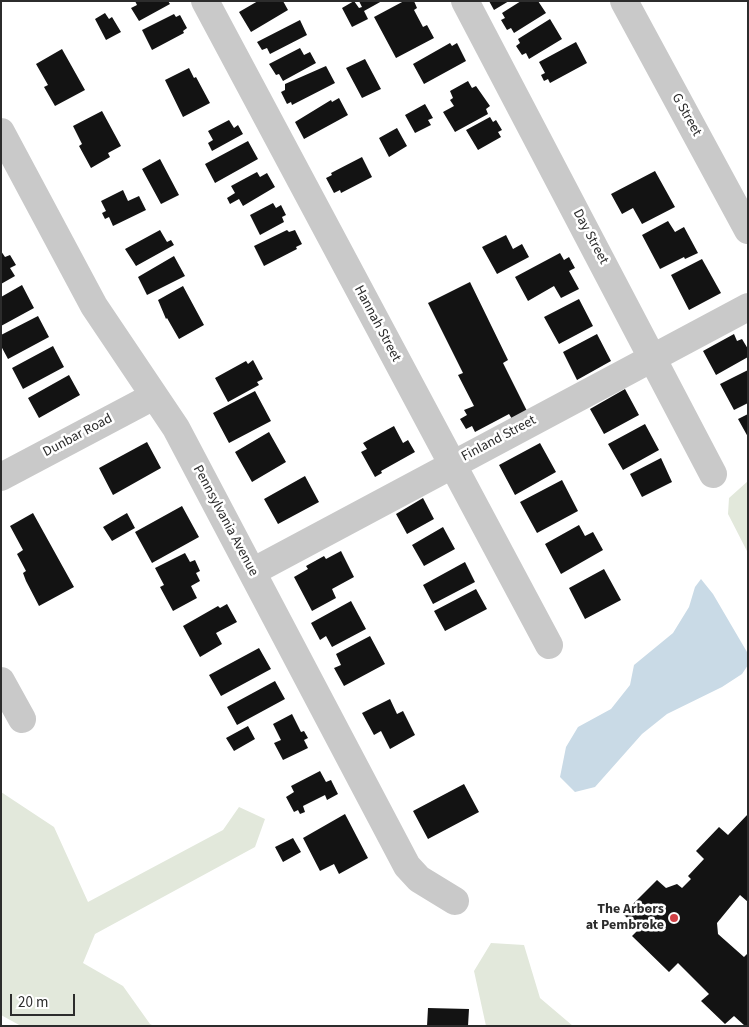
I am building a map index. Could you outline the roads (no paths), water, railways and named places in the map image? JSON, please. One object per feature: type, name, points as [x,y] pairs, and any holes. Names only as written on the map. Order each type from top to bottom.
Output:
[{"type":"street","name":"Hannah Street","points":[[205,1],[549,646]]},
{"type":"street","name":"Day Street","points":[[466,1],[713,474]]},
{"type":"street","name":"G Street","points":[[624,1],[748,230]]},
{"type":"street","name":"Pennsylvania Avenue","points":[[1,132],[94,306],[176,428],[407,866],[419,879],[456,901]]},
{"type":"street","name":"Finland Street","points":[[252,572],[748,307]]},
{"type":"street","name":"Dunbar Road","points":[[1,476],[154,396]]},
{"type":"street","points":[[1,681],[22,719]]},
{"type":"water","points":[[701,579],[713,594],[747,652],[748,665],[742,674],[722,687],[667,714],[642,734],[595,787],[575,792],[560,777],[566,747],[578,727],[611,709],[630,685],[634,665],[673,633],[689,607],[695,587]]},
{"type":"place","name":"The Arbors at Pembroke","points":[[674,918]]}]
